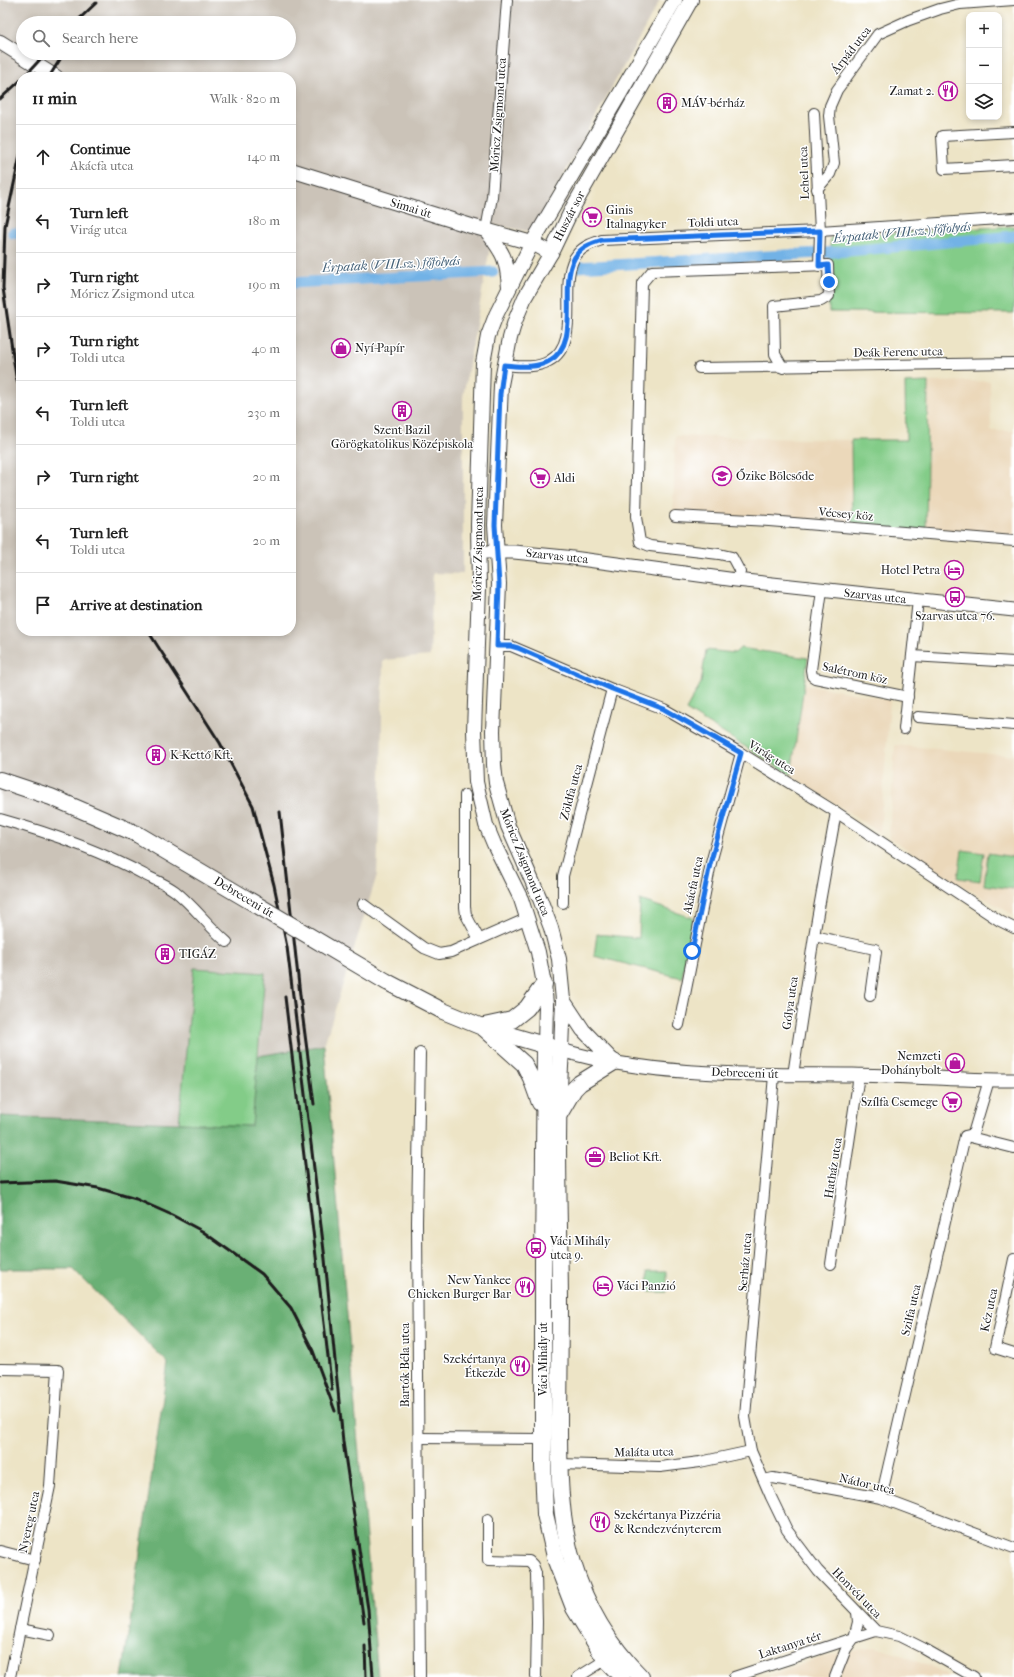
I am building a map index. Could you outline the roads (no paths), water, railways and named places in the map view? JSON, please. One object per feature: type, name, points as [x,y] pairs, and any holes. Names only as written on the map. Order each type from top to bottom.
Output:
[{"type":"main road","name":"Huszár sor","points":[[675,0],[532,243],[551,253],[572,209],[691,0]]},
{"type":"main road","points":[[0,42],[16,52]]},
{"type":"main road","points":[[29,60],[48,72]]},
{"type":"main road","name":"Simai út","points":[[296,172],[532,243]]},
{"type":"main road","points":[[486,230],[504,257],[508,267],[509,287]]},
{"type":"main road","name":"Móricz Zsigmond utca","points":[[532,243],[509,287],[488,336],[483,362],[481,390],[478,552],[479,587],[474,732],[476,782],[489,831],[528,918],[538,952],[544,984],[546,1012],[545,1046]]},
{"type":"main road","name":"Móricz Zsigmond utca","points":[[551,253],[522,303],[515,321],[504,365],[499,424],[495,525],[499,584],[493,731],[496,783],[508,826],[551,928],[561,972],[563,1000],[561,1050]]},
{"type":"main road","name":"Debreceni út","points":[[0,780],[51,797],[137,834],[387,982],[443,1011],[482,1026],[561,1050]]},
{"type":"main road","points":[[482,1026],[512,1020],[528,1008],[544,984]]},
{"type":"main road","points":[[551,1115],[580,1082],[614,1062],[583,1030],[563,1000]]},
{"type":"main road","name":"Debreceni út","points":[[482,1026],[524,1064],[551,1115]]},
{"type":"main road","name":"Váci Mihály út","points":[[545,1046],[551,1115],[562,1515],[573,1564],[602,1628],[612,1655]]},
{"type":"main road","name":"Váci Mihály út","points":[[561,1050],[551,1115],[543,1439],[545,1514],[556,1561],[574,1608],[612,1655]]},
{"type":"main road","points":[[612,1655],[622,1677]]},
{"type":"main road","points":[[612,1655],[641,1677]]},
{"type":"street","name":"Móricz Zsigmond utca","points":[[486,230],[492,197],[507,0]]},
{"type":"street","name":"Árpád utca","points":[[817,189],[830,174],[834,163],[829,116],[830,106],[837,90],[878,34],[909,20],[946,7],[960,4],[1014,0]]},
{"type":"street","name":"Lehel utca","points":[[814,113],[820,235],[819,263]]},
{"type":"street","points":[[1014,132],[942,136],[944,169],[1014,165]]},
{"type":"street","name":"Toldi utca","points":[[504,365],[524,366],[540,364],[549,362],[557,355],[562,348],[566,337],[572,263],[578,253],[589,244],[602,240],[820,235],[1014,218]]},
{"type":"street","points":[[736,580],[740,572],[732,557],[719,554],[650,546],[640,542],[636,517],[642,283],[652,271],[819,263],[828,265],[829,296],[822,301],[774,306],[775,354],[783,368]]},
{"type":"street","name":"Deák Ferenc utca","points":[[699,368],[783,368],[1014,363]]},
{"type":"street","name":"Vécsey köz","points":[[675,516],[769,521],[1014,541]]},
{"type":"street","name":"Szarvas utca","points":[[478,552],[518,552],[565,557],[736,580],[1014,610]]},
{"type":"street","name":"Salétrom köz","points":[[822,590],[811,670],[812,676],[815,678],[908,697]]},
{"type":"street","points":[[904,729],[918,600]]},
{"type":"street","name":"Virág utca","points":[[497,646],[511,646],[518,648],[612,689],[664,709],[741,753],[836,812],[1000,921],[1014,928]]},
{"type":"street","points":[[912,656],[1014,662]]},
{"type":"street","name":"Zöldfa utca","points":[[563,903],[563,876],[612,689]]},
{"type":"street","points":[[918,717],[1014,725]]},
{"type":"street","name":"Akácfa utca","points":[[679,1024],[710,864],[741,753]]},
{"type":"street","points":[[363,904],[424,948],[439,954],[451,952],[479,939],[466,915],[465,907],[465,795]]},
{"type":"street","name":"Gólya utca","points":[[793,1074],[814,936],[836,812]]},
{"type":"street","points":[[0,819],[51,833],[118,860],[174,890],[194,908],[215,932],[227,942]]},
{"type":"street","name":"Móricz Zsigmond utca","points":[[479,939],[528,918]]},
{"type":"street","points":[[814,936],[876,949],[870,996]]},
{"type":"street","name":"Debreceni út","points":[[561,1050],[614,1062],[673,1070],[774,1075],[859,1075],[1014,1080]]},
{"type":"street","name":"Bartók Béla utca","points":[[420,1053],[417,1222],[420,1677]]},
{"type":"street","name":"Serház utca","points":[[751,1451],[745,1417],[774,1075]]},
{"type":"street","name":"Hatház utca","points":[[831,1264],[859,1075]]},
{"type":"street","name":"Szilfa utca","points":[[881,1498],[971,1124],[985,1080]]},
{"type":"street","points":[[969,1135],[1014,1148]]},
{"type":"street","name":"Kéz utca","points":[[1014,1259],[995,1348],[1014,1354]]},
{"type":"street","name":"Nyereg utca","points":[[0,1369],[58,1370],[50,1486],[10,1677]]},
{"type":"street","points":[[419,1438],[543,1439]]},
{"type":"street","points":[[751,1451],[764,1480]]},
{"type":"street","name":"Maláta utca","points":[[560,1464],[660,1467],[700,1462],[751,1451]]},
{"type":"street","name":"Nádor utca","points":[[764,1480],[773,1478],[881,1498],[1014,1548]]},
{"type":"street","name":"Honvéd utca","points":[[764,1480],[787,1530],[818,1571],[876,1632],[899,1636],[974,1677]]},
{"type":"street","points":[[488,1519],[488,1560],[529,1561],[536,1573],[536,1677]]},
{"type":"street","points":[[0,1551],[35,1560]]},
{"type":"street","points":[[835,1677],[846,1649],[854,1638],[858,1622],[857,1612]]},
{"type":"street","points":[[20,1629],[50,1635]]},
{"type":"street","name":"Laktanya tér","points":[[734,1677],[876,1632]]},
{"type":"street","points":[[578,1677],[612,1655]]},
{"type":"waterway","name":"Érpatak (VIII.sz.) főfolyás","points":[[577,267],[837,252],[1014,236]]},
{"type":"waterway","name":"Érpatak (VIII.sz.) főfolyás","points":[[296,283],[493,272]]},
{"type":"railway","points":[[82,16],[96,3]]},
{"type":"railway","points":[[29,72],[40,60]]},
{"type":"railway","points":[[52,72],[60,60]]},
{"type":"railway","points":[[0,99],[16,85]]},
{"type":"railway","points":[[16,174],[5,226],[3,288],[16,376]]},
{"type":"railway","points":[[151,636],[220,743],[253,806],[274,885],[287,947],[325,1259],[343,1442],[368,1609],[373,1677]]},
{"type":"railway","points":[[280,812],[301,1004],[314,1104]]},
{"type":"railway","points":[[285,997],[332,1390]]},
{"type":"railway","points":[[0,1183],[55,1181],[98,1188],[136,1199],[172,1215],[202,1231],[262,1274],[291,1308],[313,1351],[335,1411]]},
{"type":"railway","points":[[353,1550],[364,1622]]},
{"type":"railway","points":[[365,1646],[366,1677]]},
{"type":"place","name":"Zamat 2.","points":[[948,91]]},
{"type":"place","name":"MÁV-bérház","points":[[667,103]]},
{"type":"place","name":"Ginis Italnagyker","points":[[592,217]]},
{"type":"place","name":"Nyí-Papír","points":[[341,348]]},
{"type":"place","name":"Szent Bazil Görögkatolikus Középiskola","points":[[402,411]]},
{"type":"place","name":"Őzike Bölcsőde","points":[[722,476]]},
{"type":"place","name":"Aldi","points":[[540,478]]},
{"type":"place","name":"Hotel Petra","points":[[954,570]]},
{"type":"place","name":"Szarvas utca 76.","points":[[955,597]]},
{"type":"place","name":"K-Kettő Kft.","points":[[156,755]]},
{"type":"place","name":"TIGÁZ","points":[[165,954]]},
{"type":"place","name":"Nemzeti Dohánybolt","points":[[955,1063]]},
{"type":"place","name":"Szílfa Csemege","points":[[952,1102]]},
{"type":"place","name":"Beliot Kft.","points":[[595,1157]]},
{"type":"place","name":"Váci Mihály utca 9.","points":[[536,1248]]},
{"type":"place","name":"Váci Panzió","points":[[603,1286]]},
{"type":"place","name":"New Yankee Chicken Burger Bar","points":[[525,1287]]},
{"type":"place","name":"Szekértanya Étkezde","points":[[520,1366]]},
{"type":"place","name":"Szekértanya Pizzéria & Rendezvényterem","points":[[600,1522]]}]
